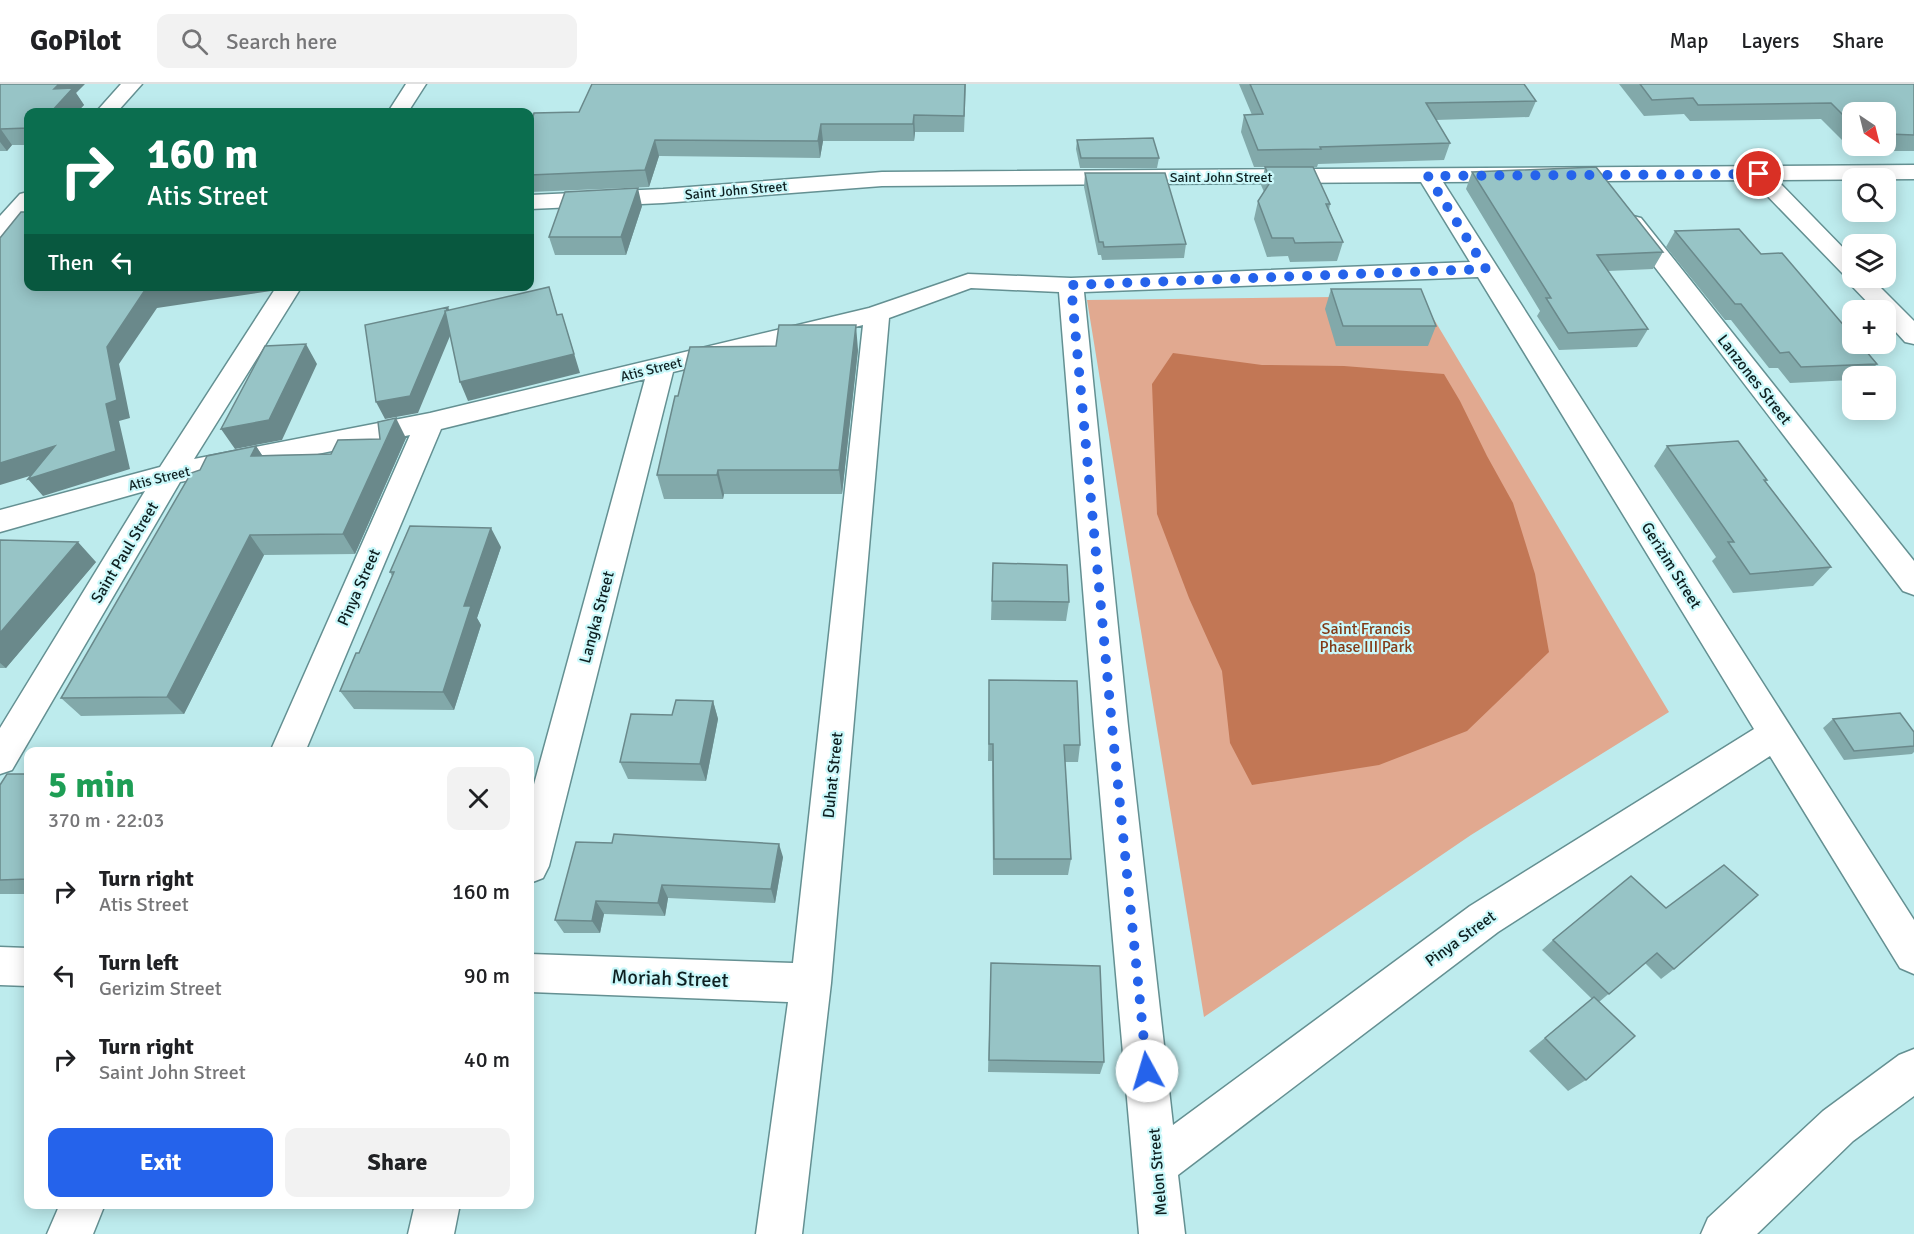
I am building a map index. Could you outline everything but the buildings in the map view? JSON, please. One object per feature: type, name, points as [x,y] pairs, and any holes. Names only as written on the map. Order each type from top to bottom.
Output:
[{"type":"street","points":[[110,108],[132,84]]},
{"type":"street","points":[[401,108],[416,84]]},
{"type":"street","name":"Saint John Street","points":[[534,202],[663,196],[871,179],[1914,172]]},
{"type":"street","points":[[1759,174],[1842,261]]},
{"type":"street","name":"Lanzones Street","points":[[1595,175],[1914,583]]},
{"type":"street","name":"Gerizim Street","points":[[1428,176],[1914,955]]},
{"type":"street","points":[[9,225],[24,204]]},
{"type":"street","name":"Atis Street","points":[[0,521],[170,474],[430,422],[877,314],[968,281],[1071,285],[1486,269]]},
{"type":"street","name":"Melon Street","points":[[1071,285],[1110,714],[1157,1164],[1162,1234]]},
{"type":"street","points":[[1868,288],[1914,336]]},
{"type":"street","name":"Saint Paul Street","points":[[0,759],[170,474],[287,291]]},
{"type":"street","name":"Duhat Street","points":[[779,1234],[811,983],[877,314]]},
{"type":"street","name":"Langka Street","points":[[534,851],[660,367]]},
{"type":"street","name":"Pinya Street","points":[[289,747],[430,422]]},
{"type":"street","name":"Pinya Street","points":[[1157,1164],[1484,919],[1777,733]]},
{"type":"street","points":[[0,966],[24,967]]},
{"type":"street","name":"Moriah Street","points":[[534,973],[811,983]]},
{"type":"street","points":[[1724,1234],[1838,1126],[1914,1070]]},
{"type":"street","points":[[70,1234],[81,1209]]},
{"type":"street","points":[[430,1234],[437,1209]]},
{"type":"green space","name":"Saint Francis Phase III Park","points":[[1420,296],[1669,712],[1471,835],[1204,1017],[1087,300]]},
{"type":"shaded area","points":[[1173,353],[1262,365],[1344,366],[1444,374],[1513,503],[1535,574],[1549,652],[1467,731],[1379,765],[1252,785],[1230,743],[1222,671],[1189,598],[1157,514],[1152,384]]},
{"type":"route","points":[[1147,1071],[1071,285],[1486,269],[1428,176],[1759,174]]}]
